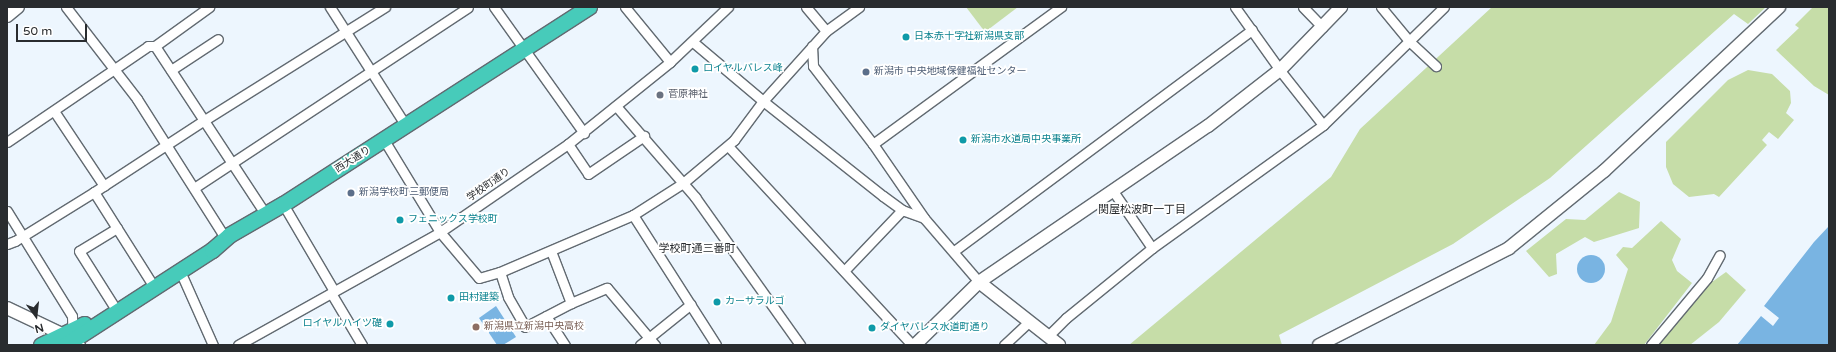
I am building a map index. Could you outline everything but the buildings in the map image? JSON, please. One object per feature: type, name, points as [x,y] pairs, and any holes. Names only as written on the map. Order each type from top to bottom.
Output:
[{"type":"highway","name":"西大通り","points":[[41,345],[70,338],[117,311],[212,250],[226,239],[525,50],[589,7]]},
{"type":"street","points":[[7,16],[18,7]]},
{"type":"street","points":[[66,7],[137,99],[226,239]]},
{"type":"street","points":[[7,142],[148,46],[155,46],[209,7]]},
{"type":"street","points":[[330,7],[406,126]]},
{"type":"street","points":[[7,244],[23,236],[104,186],[203,121],[385,7]]},
{"type":"street","points":[[194,188],[468,7]]},
{"type":"street","points":[[494,7],[584,133]]},
{"type":"street","points":[[625,7],[670,62]]},
{"type":"street","name":"学校町通り","points":[[238,345],[440,232],[584,133],[693,42],[728,7]]},
{"type":"street","points":[[806,7],[826,31]]},
{"type":"street","points":[[384,140],[440,232],[479,278],[500,272],[633,215],[683,183],[734,140],[763,101],[826,31],[859,7]]},
{"type":"street","points":[[873,144],[1061,7]]},
{"type":"street","points":[[1235,7],[1280,70],[1323,125]]},
{"type":"street","points":[[1303,7],[1322,27]]},
{"type":"street","points":[[728,146],[913,345],[979,282],[1208,126],[1280,70],[1341,7]]},
{"type":"street","points":[[1381,7],[1410,41],[1436,66]]},
{"type":"street","points":[[1048,336],[1066,318],[1152,248],[1323,125],[1444,7]]},
{"type":"street","points":[[1319,345],[1509,248],[1604,171],[1779,7]]},
{"type":"street","points":[[954,251],[1252,30]]},
{"type":"street","points":[[171,70],[218,39]]},
{"type":"street","points":[[693,42],[763,101],[902,210],[924,218]]},
{"type":"street","points":[[155,46],[266,215]]},
{"type":"street","points":[[812,46],[813,66],[873,144],[924,218],[954,251],[979,282],[1059,345]]},
{"type":"street","points":[[616,106],[644,136],[683,183],[736,252],[800,345]]},
{"type":"street","points":[[54,111],[104,186]]},
{"type":"street","points":[[568,144],[588,174],[644,136]]},
{"type":"street","points":[[1113,191],[1152,248]]},
{"type":"street","points":[[94,192],[154,287]]},
{"type":"street","points":[[283,204],[362,345]]},
{"type":"street","points":[[844,271],[902,210]]},
{"type":"street","points":[[7,211],[72,316],[70,338],[7,308]]},
{"type":"street","points":[[633,215],[716,345]]},
{"type":"street","points":[[117,228],[79,251],[117,311]]},
{"type":"street","points":[[551,251],[572,303]]},
{"type":"street","points":[[1651,345],[1707,278],[1720,255]]},
{"type":"street","points":[[180,270],[213,345]]},
{"type":"street","points":[[500,272],[508,296],[525,327],[572,303],[607,288],[652,341]]},
{"type":"street","points":[[640,345],[652,341],[690,304]]},
{"type":"street","points":[[546,316],[565,345]]},
{"type":"street","points":[[1004,345],[1029,322]]},
{"type":"green space","points":[[966,7],[1018,7],[985,32]]},
{"type":"green space","points":[[1492,7],[1766,7],[1748,24],[1734,14],[1550,178],[1453,244],[1279,335],[1282,345],[1129,345],[1331,177],[1360,129]]},
{"type":"green space","points":[[1813,7],[1829,7],[1829,95],[1814,86],[1776,50],[1799,28],[1795,25]]},
{"type":"green space","points":[[1748,70],[1772,74],[1790,91],[1791,103],[1786,113],[1794,120],[1778,139],[1769,132],[1762,140],[1767,145],[1719,197],[1714,194],[1689,197],[1673,184],[1666,167],[1666,142],[1728,80]]},
{"type":"green space","points":[[1619,192],[1640,202],[1639,228],[1594,242],[1585,237],[1556,254],[1557,274],[1549,277],[1526,251],[1566,219],[1585,220]]},
{"type":"green space","points":[[1661,221],[1681,239],[1672,260],[1677,271],[1692,283],[1644,345],[1594,345],[1611,322],[1628,269],[1616,255],[1623,247],[1632,248]]},
{"type":"green space","points":[[1726,272],[1746,290],[1719,322],[1690,345],[1658,345],[1698,296],[1712,282]]},
{"type":"water","points":[[1829,226],[1829,345],[1737,345],[1761,316],[1773,326],[1779,318],[1764,306],[1814,242]]},
{"type":"water","points":[[1591,255],[1597,256],[1601,259],[1604,263],[1604,275],[1601,279],[1597,282],[1591,283],[1585,282],[1581,279],[1578,275],[1577,269],[1578,263],[1581,259],[1585,256]]},
{"type":"water","points":[[496,306],[516,337],[503,345],[497,345],[479,318]]},
{"type":"place","name":"日本赤十字社新潟県支部","points":[[906,37]]},
{"type":"place","name":"ロイヤルパレス峰","points":[[695,69]]},
{"type":"place","name":"新潟市 中央地域保健福祉センター","points":[[866,72]]},
{"type":"place","name":"菅原神社","points":[[660,95]]},
{"type":"place","name":"新潟市水道局中央事業所","points":[[963,140]]},
{"type":"place","name":"新潟学校町三郵便局","points":[[351,193]]},
{"type":"place","name":"フェニックス学校町","points":[[400,220]]},
{"type":"place","name":"田村建築","points":[[451,298]]},
{"type":"place","name":"カーサラルゴ","points":[[717,302]]},
{"type":"place","name":"ロイヤルハイツ礎","points":[[390,324]]},
{"type":"place","name":"新潟県立新潟中央高校","points":[[476,327]]},
{"type":"place","name":"ダイヤパレス水道町通り","points":[[872,328]]},
{"type":"district","name":"関屋松波町一丁目","points":[[1142,210]]},
{"type":"district","name":"学校町通三番町","points":[[697,249]]}]
